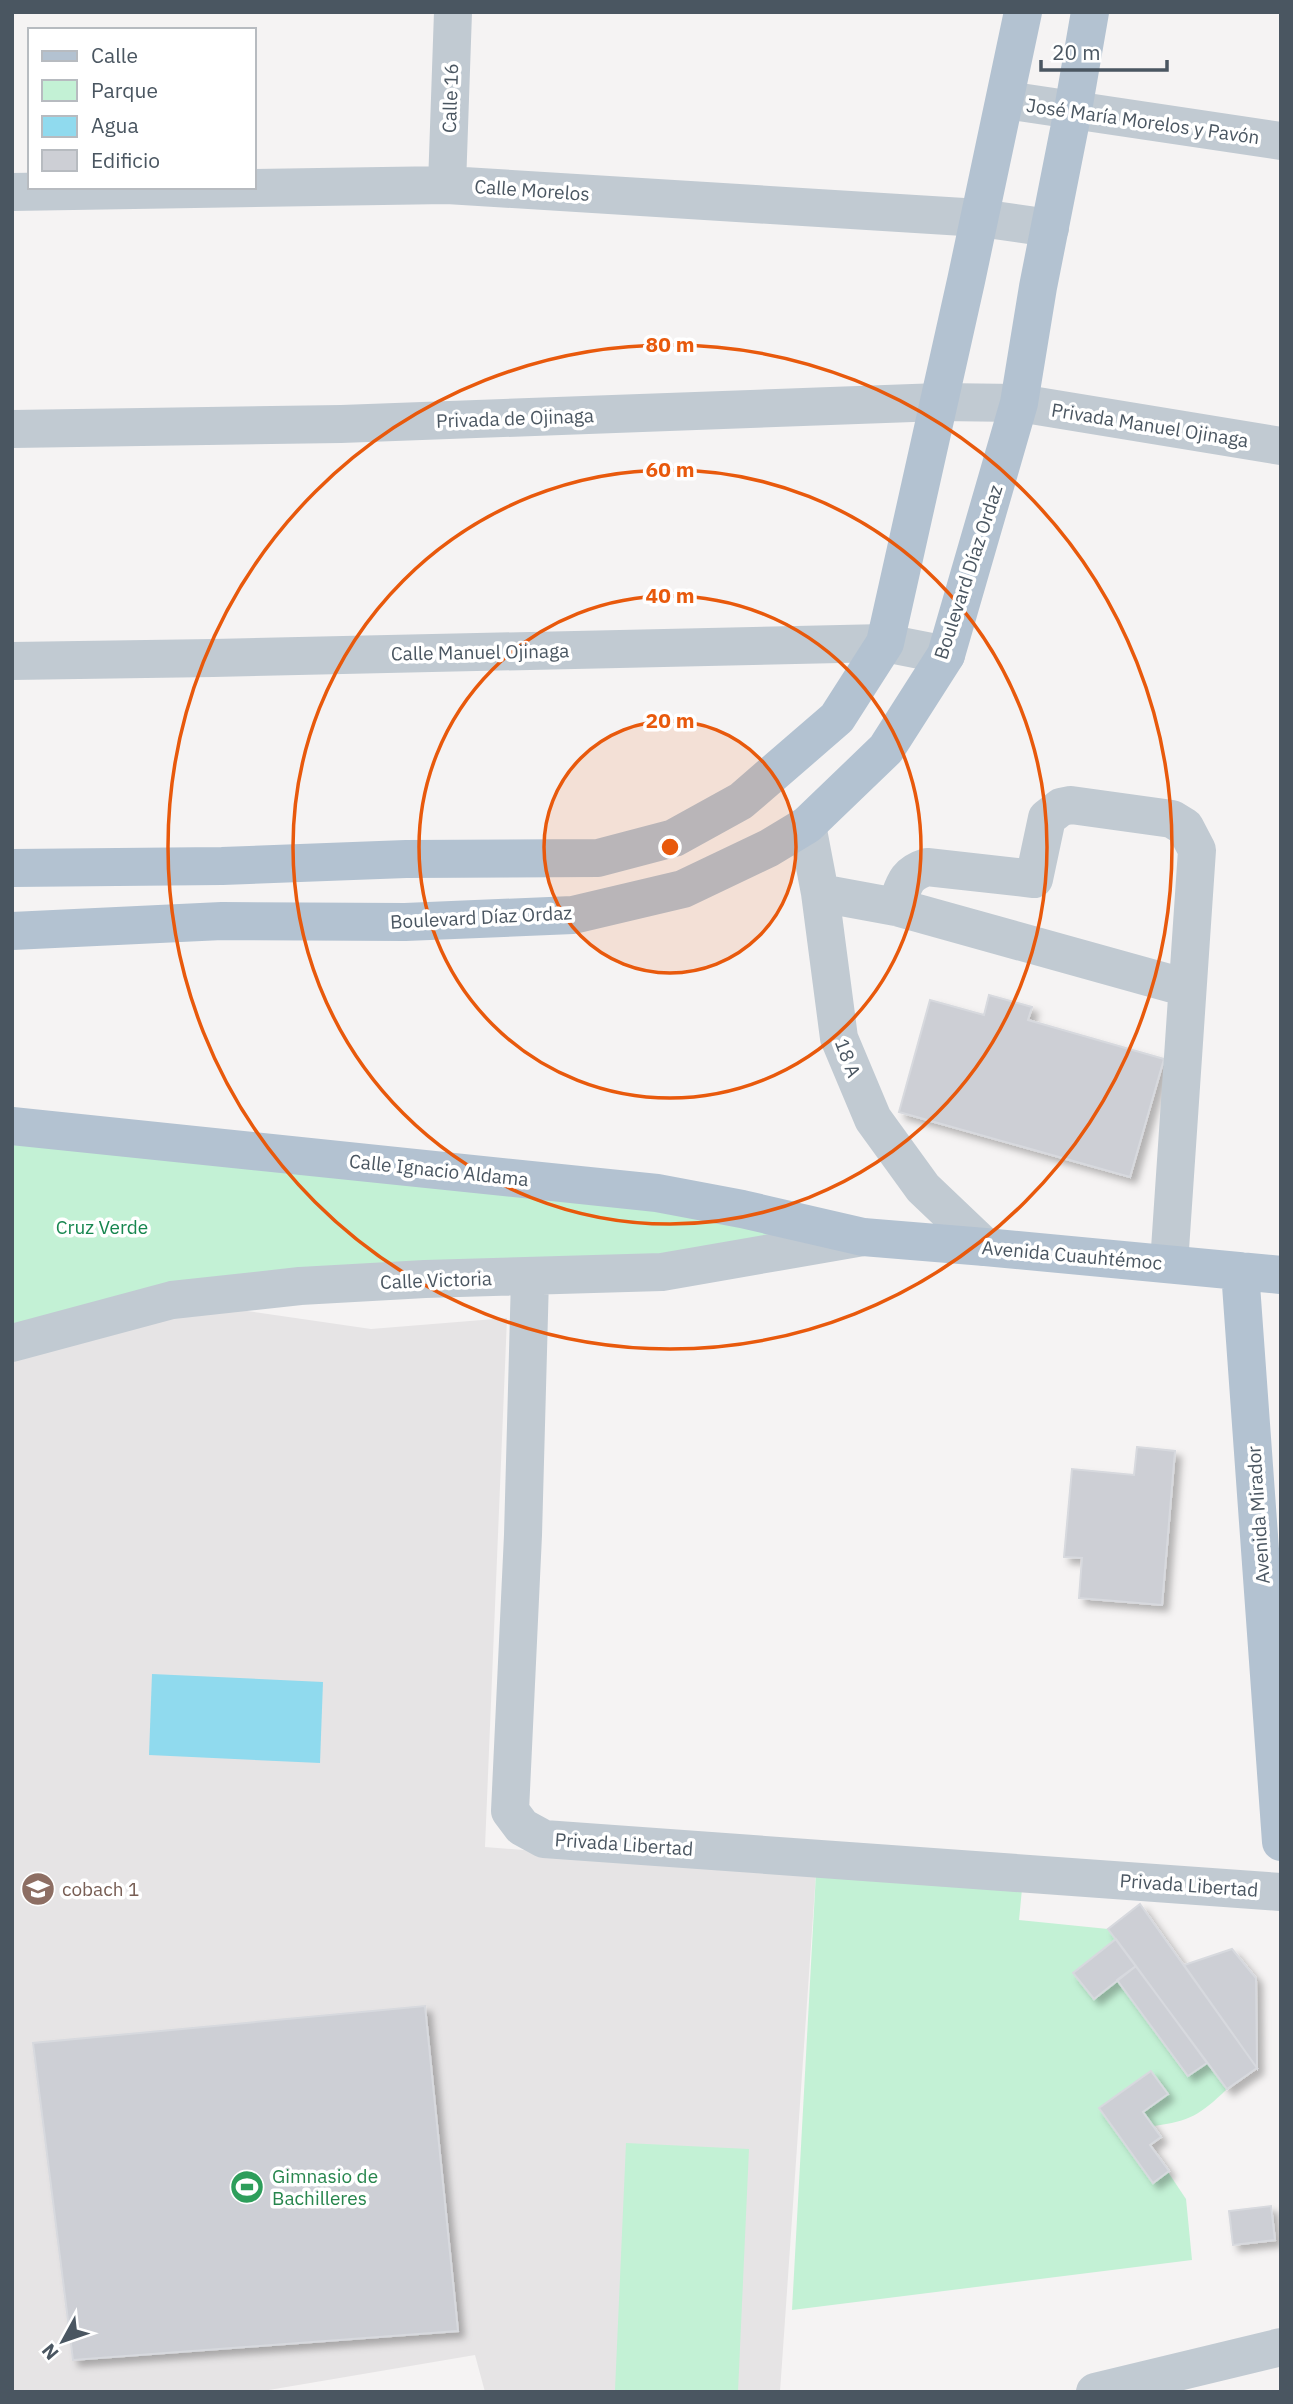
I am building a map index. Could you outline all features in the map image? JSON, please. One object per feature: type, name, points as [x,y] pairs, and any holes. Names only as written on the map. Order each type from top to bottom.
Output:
[{"type":"main road","points":[[12,868],[222,866],[406,859],[598,858],[674,838],[741,802],[837,718],[885,643],[940,402],[1023,12]]},
{"type":"main road","name":"Boulevard Díaz Ordaz","points":[[12,931],[222,921],[405,922],[573,915],[683,889],[769,848],[807,825],[886,749],[946,654],[1018,403],[1090,12]]},
{"type":"main road","name":"Calle Ignacio Aldama","points":[[12,1126],[657,1193],[742,1209],[863,1237]]},
{"type":"main road","name":"Avenida Cuauhtémoc","points":[[863,1237],[1281,1275]]},
{"type":"main road","name":"Avenida Mirador","points":[[1240,1271],[1281,1842]]},
{"type":"street","name":"Calle 16","points":[[447,185],[453,12]]},
{"type":"street","name":"José María Morelos y Pavón","points":[[1006,100],[1281,141]]},
{"type":"street","name":"Calle Morelos","points":[[256,188],[447,185],[980,218],[1050,228]]},
{"type":"street","name":"Calle Morelos","points":[[12,192],[198,189]]},
{"type":"street","name":"Privada de Ojinaga","points":[[12,429],[341,424],[940,402],[1018,403]]},
{"type":"street","name":"Privada Manuel Ojinaga","points":[[1018,403],[1281,446]]},
{"type":"street","name":"Calle Manuel Ojinaga","points":[[12,661],[212,659],[885,643],[946,654]]},
{"type":"street","points":[[896,907],[907,878],[927,867],[1034,879],[1047,818],[1061,807],[1172,819],[1185,827],[1196,850],[1169,1264]]},
{"type":"street","name":"18 A","points":[[807,825],[820,893],[839,1038],[873,1119],[923,1188],[985,1247]]},
{"type":"street","points":[[820,893],[896,907],[1187,988]]},
{"type":"street","name":"Calle Victoria","points":[[12,1343],[172,1300],[300,1286],[425,1279],[530,1278],[662,1272],[863,1237]]},
{"type":"street","name":"Privada Libertad","points":[[530,1278],[524,1522],[510,1811],[522,1827],[544,1839],[1281,1892]]},
{"type":"street","points":[[1096,2392],[1281,2347]]},
{"type":"shaded area","points":[[172,1300],[371,1329],[507,1318],[485,1847],[816,1873],[780,2392],[485,2392],[475,2355],[257,2392],[12,2392],[12,1343]]},
{"type":"green space","name":"Cruz Verde","points":[[12,1127],[863,1237],[172,1300],[12,1346]]},
{"type":"green space","points":[[816,1873],[1022,1889],[1019,1920],[1108,1929],[1116,1939],[1074,1974],[1094,1998],[1117,1980],[1187,2076],[1207,2063],[1227,2089],[1194,2115],[1177,2122],[1154,2126],[1161,2137],[1150,2145],[1186,2199],[1192,2260],[792,2310]]},
{"type":"green space","points":[[626,2143],[749,2149],[738,2392],[615,2390]]},
{"type":"water","points":[[152,1674],[323,1682],[320,1763],[149,1755]]},
{"type":"building","points":[[989,995],[1032,1007],[1028,1020],[1164,1059],[1130,1177],[899,1112],[930,1000],[984,1015]]},
{"type":"building","points":[[1137,1447],[1175,1451],[1162,1605],[1079,1598],[1082,1558],[1064,1557],[1072,1469],[1134,1475]]},
{"type":"building","points":[[1140,1904],[1257,2068],[1227,2089],[1108,1929]]},
{"type":"building","points":[[1116,1939],[1136,1966],[1094,1999],[1073,1973]]},
{"type":"building","points":[[1232,1949],[1256,1978],[1257,2068],[1184,1965]]},
{"type":"building","points":[[1136,1966],[1207,2063],[1188,2076],[1117,1980]]},
{"type":"building","name":"Gimnasio de Bachilleres","points":[[425,2006],[458,2331],[73,2360],[33,2043]]},
{"type":"building","points":[[1151,2071],[1168,2094],[1143,2112],[1161,2137],[1150,2145],[1169,2171],[1153,2183],[1099,2108]]},
{"type":"building","points":[[1271,2206],[1275,2240],[1233,2245],[1229,2211]]},
{"type":"place","name":"cobach 1","points":[[38,1889]]},
{"type":"place","name":"Gimnasio de Bachilleres","points":[[247,2187]]}]
